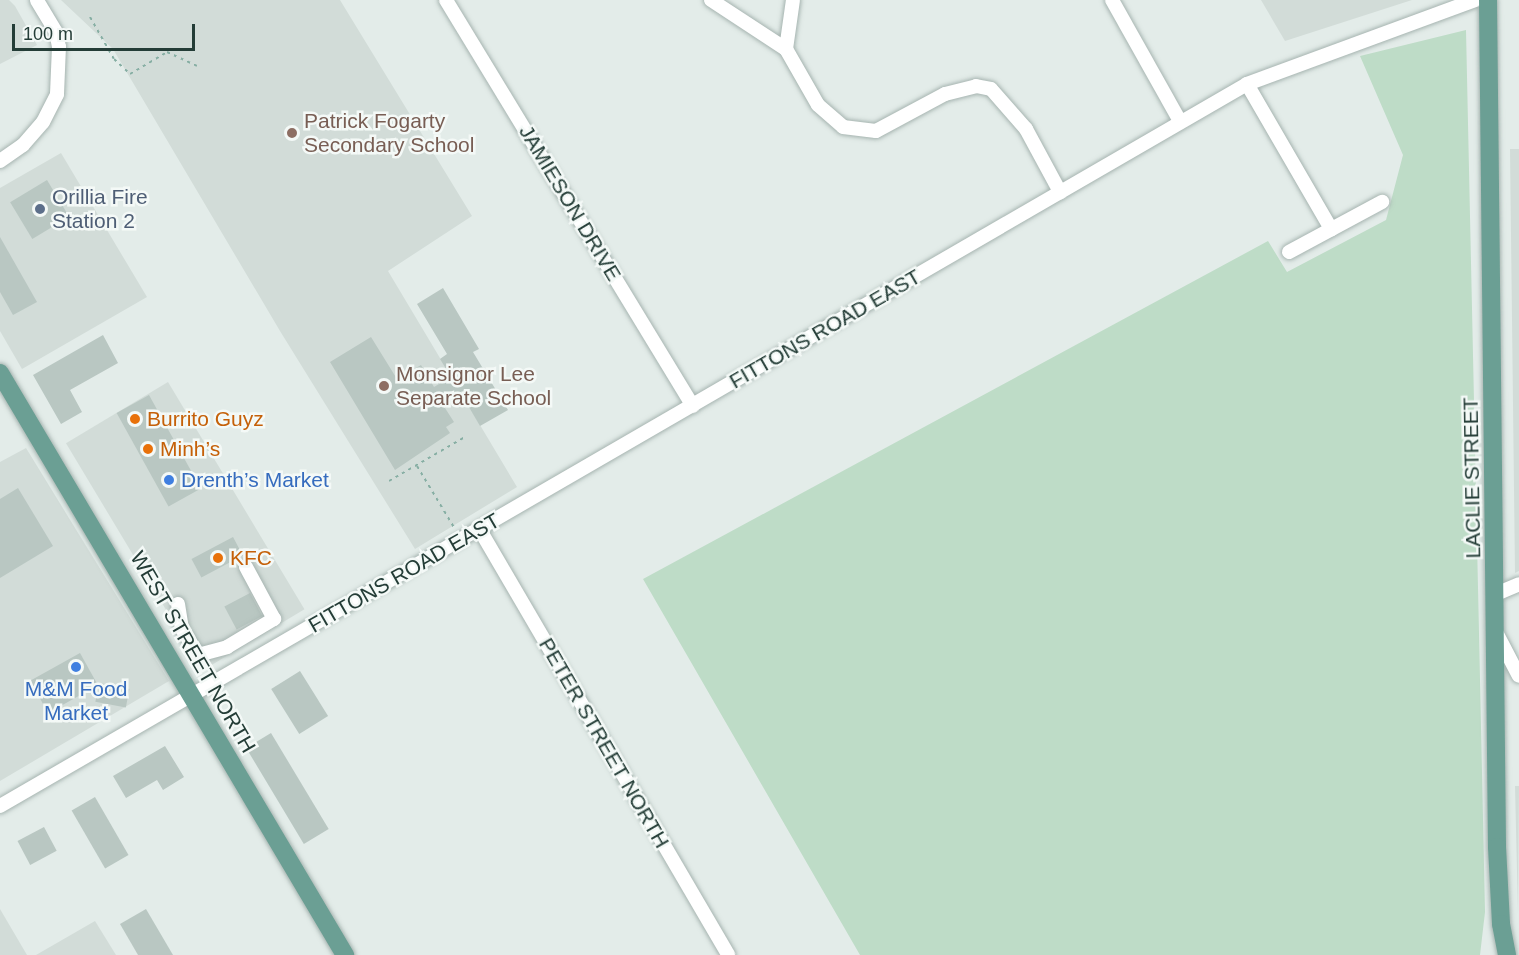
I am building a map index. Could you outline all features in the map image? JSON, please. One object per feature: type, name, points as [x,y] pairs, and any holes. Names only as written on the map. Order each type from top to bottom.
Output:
[{"type":"main road","name":"LACLIE STREET","points":[[1488,0],[1497,634],[1497,847],[1501,924],[1507,955]]},
{"type":"main road","name":"WEST STREET NORTH","points":[[0,373],[345,955]]},
{"type":"street","points":[[0,161],[23,145],[43,122],[57,94],[59,46],[56,32],[37,0]]},
{"type":"street","name":"JAMIESON DRIVE","points":[[446,0],[693,406]]},
{"type":"street","points":[[711,0],[786,49],[818,105],[843,127],[859,132],[876,131],[945,94],[976,86],[991,89],[1026,129],[1060,192]]},
{"type":"street","points":[[786,49],[793,0]]},
{"type":"street","points":[[1112,0],[1180,121]]},
{"type":"street","name":"FITTONS ROAD EAST","points":[[0,806],[1247,84],[1475,0]]},
{"type":"street","points":[[1247,84],[1331,229]]},
{"type":"street","points":[[1289,252],[1382,202]]},
{"type":"street","name":"PETER STREET NORTH","points":[[480,530],[728,955]]},
{"type":"street","points":[[178,604],[182,629],[198,655],[227,647],[274,620],[246,567]]},
{"type":"street","points":[[1496,594],[1519,584]]},
{"type":"street","points":[[1497,634],[1519,676]]},
{"type":"path","points":[[90,17],[114,59],[130,74],[167,52],[197,66]]},
{"type":"path","points":[[389,482],[465,436]]},
{"type":"path","points":[[417,466],[458,534]]},
{"type":"shaded area","points":[[0,0],[9,0],[15,6],[37,45],[0,64]]},
{"type":"shaded area","name":"Patrick Fogarty Secondary School","points":[[61,0],[340,0],[472,216],[388,271],[517,487],[415,549],[280,331],[113,49]]},
{"type":"shaded area","points":[[1261,0],[1412,0],[1285,41]]},
{"type":"shaded area","points":[[1510,149],[1519,149],[1519,571],[1515,573]]},
{"type":"shaded area","points":[[61,153],[147,297],[22,369],[0,331],[0,188]]},
{"type":"shaded area","points":[[168,382],[304,609],[202,670],[66,443]]},
{"type":"shaded area","points":[[26,448],[169,681],[0,781],[0,462]]},
{"type":"shaded area","points":[[1515,786],[1519,786],[1518,914]]},
{"type":"shaded area","points":[[0,909],[27,955],[0,955]]},
{"type":"shaded area","points":[[95,921],[116,955],[36,955]]},
{"type":"green space","points":[[1466,30],[1485,912],[1480,955],[860,955],[643,579],[1268,241],[1287,272],[1386,220],[1403,155],[1360,56]]},
{"type":"building","name":"Orillia Fire Station 2","points":[[47,180],[69,217],[32,239],[10,202]]},
{"type":"building","points":[[0,237],[37,302],[13,315],[0,292]]},
{"type":"building","points":[[443,288],[479,349],[473,352],[508,410],[480,426],[463,397],[445,408],[454,422],[446,427],[450,433],[395,470],[330,362],[371,337],[397,379],[421,365],[434,387],[451,377],[440,359],[447,354],[417,304]]},
{"type":"building","points":[[103,335],[118,363],[70,390],[82,412],[61,424],[33,375]]},
{"type":"building","points":[[149,395],[201,489],[169,507],[117,413]]},
{"type":"building","points":[[18,488],[53,546],[0,578],[0,499]]},
{"type":"building","name":"KFC","points":[[233,537],[243,556],[201,578],[192,559]]},
{"type":"building","points":[[250,593],[262,616],[237,630],[224,607]]},
{"type":"building","points":[[80,653],[98,685],[48,713],[30,681]]},
{"type":"building","points":[[300,671],[328,716],[299,734],[271,689]]},
{"type":"building","points":[[99,683],[129,689],[126,708],[95,702]]},
{"type":"building","points":[[271,733],[329,829],[304,844],[246,748]]},
{"type":"building","points":[[165,746],[184,777],[163,790],[157,780],[126,798],[113,776]]},
{"type":"building","points":[[95,797],[128,855],[105,869],[72,810]]},
{"type":"building","points":[[44,827],[57,851],[30,865],[18,841]]},
{"type":"building","points":[[146,909],[173,955],[138,955],[120,924]]},
{"type":"place","name":"Patrick Fogarty Secondary School","points":[[292,133]]},
{"type":"place","name":"Orillia Fire Station 2","points":[[40,209]]},
{"type":"place","name":"Monsignor Lee Separate School","points":[[384,386]]},
{"type":"place","name":"Burrito Guyz","points":[[135,419]]},
{"type":"place","name":"Minh’s","points":[[148,449]]},
{"type":"place","name":"Drenth’s Market","points":[[169,480]]},
{"type":"place","name":"KFC","points":[[218,558]]},
{"type":"place","name":"M&M Food Market","points":[[76,667]]}]
